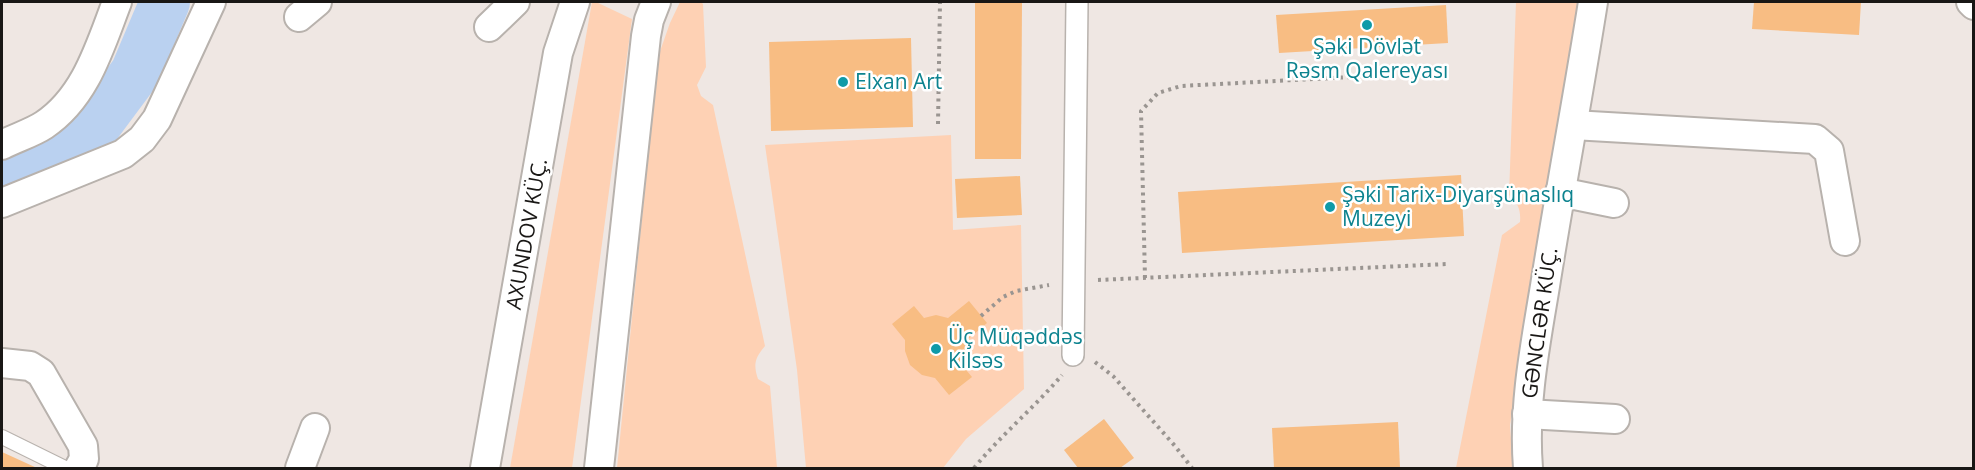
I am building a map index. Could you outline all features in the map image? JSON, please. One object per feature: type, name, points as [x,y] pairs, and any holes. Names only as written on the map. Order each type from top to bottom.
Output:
[{"type":"street","points":[[2,145],[44,125],[75,97],[92,65],[117,2]]},
{"type":"street","points":[[2,203],[123,154],[142,139],[158,119],[211,2]]},
{"type":"street","points":[[489,27],[515,2]]},
{"type":"street","name":"AXUNDOV KÜÇ.","points":[[485,468],[558,53],[575,2]]},
{"type":"street","points":[[599,468],[646,36],[656,2]]},
{"type":"street","points":[[1073,355],[1077,2]]},
{"type":"street","name":"GƏNCLƏR KÜÇ.","points":[[1528,468],[1527,414],[1535,351],[1593,2]]},
{"type":"street","points":[[1573,125],[1815,139],[1829,151],[1845,241]]},
{"type":"street","points":[[1560,192],[1614,204]]},
{"type":"street","points":[[2,363],[30,366],[40,373],[83,446],[84,459],[79,468]]},
{"type":"street","points":[[1527,414],[1615,419]]},
{"type":"street","points":[[300,468],[315,428]]},
{"type":"lane","points":[[2,437],[65,468]]},
{"type":"path","points":[[938,123],[940,2]]},
{"type":"path","points":[[1145,278],[1141,111],[1158,93],[1182,86],[1427,73]]},
{"type":"path","points":[[981,316],[1003,297],[1016,291],[1074,281],[1447,264]]},
{"type":"path","points":[[974,468],[996,442],[1061,376],[1073,355],[1093,360],[1113,376],[1192,468]]},
{"type":"shaded area","points":[[592,2],[632,19],[572,468],[510,468]]},
{"type":"shaded area","points":[[680,2],[701,2],[703,4],[706,67],[697,85],[701,96],[713,105],[765,346],[755,365],[758,379],[770,386],[777,468],[617,468],[658,57]]},
{"type":"shaded area","points":[[1516,2],[1579,2],[1510,425],[1513,468],[1456,468],[1502,235],[1520,222],[1518,207],[1509,195]]},
{"type":"shaded area","points":[[951,135],[953,230],[1021,225],[1024,389],[966,439],[943,468],[806,468],[797,370],[765,145]]},
{"type":"building","points":[[975,2],[1022,2],[1021,159],[975,159]]},
{"type":"building","points":[[1754,2],[1861,2],[1859,35],[1752,29]]},
{"type":"building","points":[[1446,5],[1448,43],[1279,53],[1276,15]]},
{"type":"building","points":[[911,38],[913,127],[771,131],[769,42]]},
{"type":"building","points":[[1461,175],[1464,236],[1182,253],[1178,192]]},
{"type":"building","points":[[1020,176],[1022,215],[957,218],[955,179]]},
{"type":"building","name":"Üç Müqəddəs Kilsəs","points":[[969,301],[987,323],[966,341],[966,352],[961,364],[972,377],[949,395],[935,378],[922,375],[910,365],[905,351],[905,340],[892,324],[914,306],[924,318],[936,315],[948,318]]},
{"type":"building","points":[[1104,419],[1134,458],[1120,468],[1078,468],[1064,450]]},
{"type":"building","points":[[1398,422],[1400,468],[1274,468],[1272,428]]},
{"type":"building","points":[[2,452],[37,468],[2,468]]},
{"type":"waterway","points":[[2,174],[64,147],[97,124],[135,73],[165,2]]},
{"type":"place","name":"Şəki Dövlət Rəsm Qalereyası","points":[[1367,25]]},
{"type":"place","name":"Elxan Art","points":[[843,82]]},
{"type":"place","name":"Şəki Tarix-Diyarşünaslıq Muzeyi","points":[[1330,207]]},
{"type":"place","name":"Üç Müqəddəs Kilsəs","points":[[936,349]]}]
